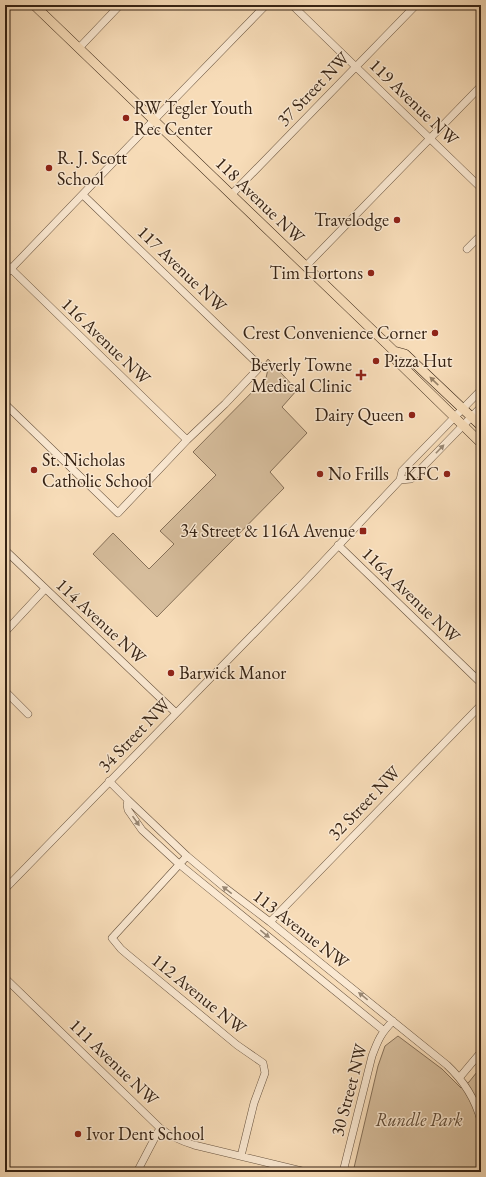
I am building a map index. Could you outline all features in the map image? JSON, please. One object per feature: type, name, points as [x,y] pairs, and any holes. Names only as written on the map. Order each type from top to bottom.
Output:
[{"type":"main road","name":"118 Avenue NW","points":[[34,5],[394,351],[405,354],[481,426]]},
{"type":"main road","name":"118 Avenue NW","points":[[394,351],[396,360],[481,443]]},
{"type":"street","points":[[79,48],[120,5]]},
{"type":"street","points":[[5,275],[266,5]]},
{"type":"street","name":"119 Avenue NW","points":[[292,5],[481,188]]},
{"type":"street","name":"37 Street NW","points":[[232,194],[416,5]]},
{"type":"street","points":[[306,266],[481,86]]},
{"type":"street","name":"117 Avenue NW","points":[[83,195],[259,366],[225,404],[187,440]]},
{"type":"street","points":[[467,249],[481,235]]},
{"type":"street","name":"116 Avenue NW","points":[[5,263],[187,440]]},
{"type":"street","name":"34 Street NW","points":[[5,890],[400,480],[402,471],[481,390]]},
{"type":"street","points":[[5,404],[118,513],[187,440]]},
{"type":"street","name":"34 Street NW","points":[[400,480],[411,479],[481,407]]},
{"type":"street","name":"116A Avenue NW","points":[[338,545],[481,683]]},
{"type":"street","name":"114 Avenue NW","points":[[5,550],[176,713]]},
{"type":"street","points":[[5,632],[45,589]]},
{"type":"street","points":[[5,691],[28,714]]},
{"type":"street","name":"32 Street NW","points":[[270,922],[481,705]]},
{"type":"street","name":"113 Avenue NW","points":[[110,782],[187,856],[447,1065],[460,1077],[475,1102],[481,1121]]},
{"type":"street","name":"113 Avenue NW","points":[[128,800],[126,805],[128,810],[142,830],[179,864],[383,1030]]},
{"type":"street","points":[[179,864],[187,856]]},
{"type":"street","name":"112 Avenue NW","points":[[179,864],[112,938],[128,956],[237,1045],[263,1063],[265,1073],[254,1103],[240,1156]]},
{"type":"street","name":"111 Avenue NW","points":[[5,978],[169,1135],[179,1140],[306,1172]]},
{"type":"street","name":"30 Street NW","points":[[343,1172],[372,1056],[383,1030],[393,1021]]},
{"type":"street","points":[[460,1077],[481,1052]]},
{"type":"street","points":[[137,1172],[160,1128]]},
{"type":"green space","points":[[268,359],[297,390],[282,407],[307,433],[270,472],[284,488],[157,617],[93,554],[113,533],[149,569],[174,544],[160,531],[216,475],[193,452],[266,378],[268,369],[265,363]]},
{"type":"green space","name":"Rundle Park","points":[[398,1036],[442,1069],[461,1088],[469,1082],[481,1067],[481,1172],[353,1172],[378,1066],[385,1046]]},
{"type":"place","name":"RW Tegler Youth Rec Center","points":[[126,118]]},
{"type":"place","name":"R. J. Scott School","points":[[49,168]]},
{"type":"place","name":"Travelodge","points":[[397,220]]},
{"type":"place","name":"Tim Hortons","points":[[371,273]]},
{"type":"place","name":"Crest Convenience Corner","points":[[435,333]]},
{"type":"place","name":"Pizza Hut","points":[[376,361]]},
{"type":"place","name":"Beverly Towne Medical Clinic","points":[[361,375]]},
{"type":"place","name":"Dairy Queen","points":[[412,415]]},
{"type":"place","name":"St. Nicholas Catholic School","points":[[34,470]]},
{"type":"place","name":"No Frills","points":[[320,474]]},
{"type":"place","name":"KFC","points":[[447,474]]},
{"type":"place","name":"34 Street & 116A Avenue","points":[[363,531]]},
{"type":"place","name":"Barwick Manor","points":[[171,673]]},
{"type":"place","name":"Ivor Dent School","points":[[78,1134]]}]
